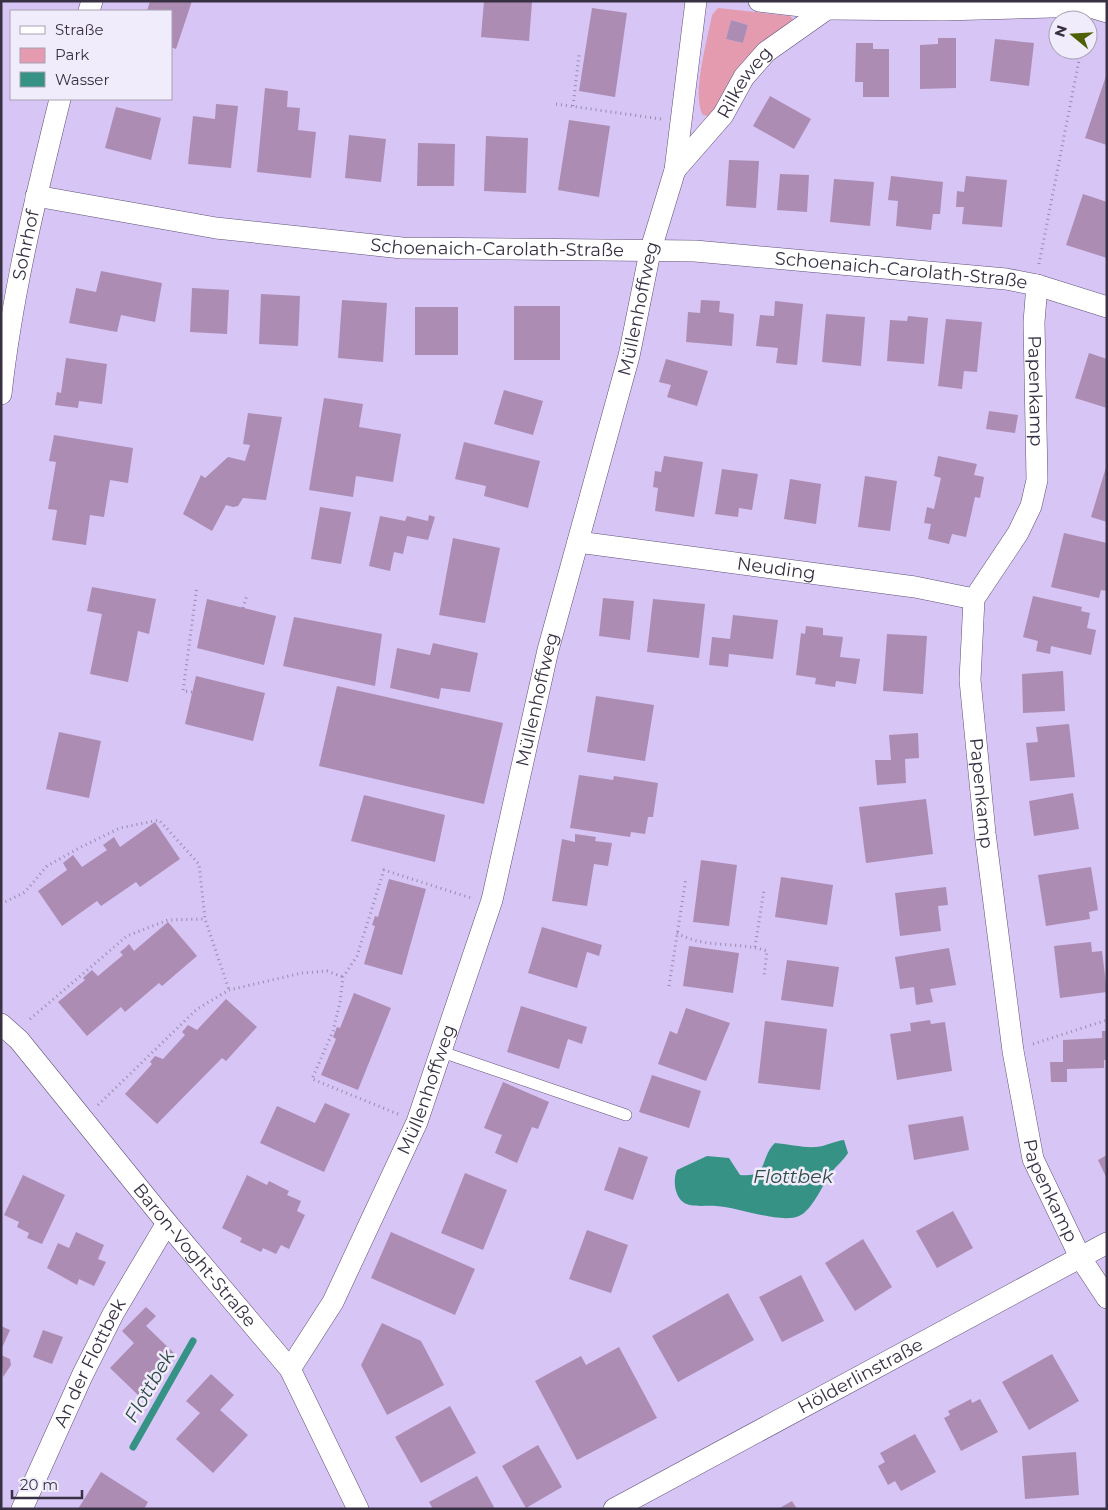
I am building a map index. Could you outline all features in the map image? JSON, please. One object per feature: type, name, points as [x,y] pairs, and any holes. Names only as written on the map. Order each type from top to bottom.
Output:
[{"type":"street","name":"Müllenhoffweg","points":[[290,1369],[333,1302],[417,1122],[491,904],[548,650],[629,356],[650,252],[675,170],[696,1]]},
{"type":"street","points":[[759,1],[827,9],[943,10],[1088,3],[1107,12]]},
{"type":"street","name":"Rilkeweg","points":[[675,170],[723,115],[744,77],[766,52],[827,9]]},
{"type":"street","name":"Sohrhof","points":[[1,394],[6,348],[36,196],[60,100]]},
{"type":"street","name":"Schoenaich-Carolath-Straße","points":[[36,196],[216,228],[402,248],[695,251],[1006,279],[1037,285],[1107,307]]},
{"type":"street","name":"Papenkamp","points":[[1037,285],[1034,322],[1037,480],[1031,506],[1018,533],[974,599],[970,680],[985,833],[1013,1050],[1033,1159],[1080,1257],[1107,1298]]},
{"type":"street","name":"Neuding","points":[[578,542],[916,587],[974,599]]},
{"type":"street","name":"Baron-Voght-Straße","points":[[7,1029],[290,1369],[358,1509]]},
{"type":"street","name":"An der Flottbek","points":[[22,1509],[82,1376],[113,1314],[167,1223]]},
{"type":"street","name":"Hölderlinstraße","points":[[614,1509],[1107,1243]]},
{"type":"lane","points":[[442,1052],[626,1115]]},
{"type":"path","points":[[573,106],[580,55]]},
{"type":"path","points":[[1037,285],[1040,252],[1079,60]]},
{"type":"path","points":[[556,104],[681,122]]},
{"type":"path","points":[[192,692],[183,690],[197,586]]},
{"type":"path","points":[[243,608],[247,595]]},
{"type":"path","points":[[1,904],[25,892],[47,866],[120,828],[158,820],[199,864],[204,919],[229,990]]},
{"type":"path","points":[[417,1122],[312,1079],[332,1030],[340,1002],[342,977],[357,956],[384,870],[491,904]]},
{"type":"path","points":[[669,986],[686,878]]},
{"type":"path","points":[[755,947],[764,890]]},
{"type":"path","points":[[7,1029],[127,936],[168,920],[204,919]]},
{"type":"path","points":[[677,933],[688,939],[755,947],[767,951],[764,976]]},
{"type":"path","points":[[82,1119],[197,1009],[229,990],[302,972],[327,972],[342,977]]},
{"type":"path","points":[[1013,1050],[1107,1020]]},
{"type":"green space","points":[[718,8],[790,16],[793,19],[760,46],[712,117],[703,115],[699,95],[701,66],[712,15]],"holes":[[[731,20],[748,25],[743,43],[726,39]]]},
{"type":"water","name":"Flottbek","points":[[844,1140],[848,1153],[831,1173],[808,1209],[799,1216],[791,1218],[770,1217],[725,1207],[690,1205],[680,1199],[676,1191],[675,1178],[677,1170],[707,1156],[729,1158],[740,1175],[749,1175],[760,1170],[775,1143],[816,1147]]},
{"type":"building","points":[[150,1],[192,1],[176,49],[172,47],[172,10],[147,10]]},
{"type":"building","points":[[484,1],[532,2],[529,41],[481,37]]},
{"type":"building","points":[[592,8],[627,13],[615,97],[579,91]]},
{"type":"building","points":[[731,20],[748,25],[743,43],[726,39]]},
{"type":"building","points":[[938,38],[956,38],[956,88],[920,89],[920,45],[938,44]]},
{"type":"building","points":[[995,39],[1034,43],[1029,86],[990,81]]},
{"type":"building","points":[[856,43],[873,43],[873,49],[889,49],[889,97],[863,97],[863,82],[855,82]]},
{"type":"building","points":[[1107,73],[1107,145],[1085,138]]},
{"type":"building","points":[[265,88],[288,91],[287,107],[300,108],[298,130],[316,132],[311,178],[257,172]]},
{"type":"building","points":[[770,96],[811,119],[794,149],[753,126]]},
{"type":"building","points":[[216,104],[238,106],[231,168],[188,164],[193,116],[215,119]]},
{"type":"building","points":[[116,107],[161,118],[151,160],[105,148]]},
{"type":"building","points":[[569,120],[610,126],[599,197],[558,190]]},
{"type":"building","points":[[349,135],[386,139],[381,182],[345,178]]},
{"type":"building","points":[[486,136],[528,138],[526,193],[484,191]]},
{"type":"building","points":[[418,143],[455,144],[454,186],[417,186]]},
{"type":"building","points":[[729,160],[759,161],[756,208],[726,206]]},
{"type":"building","points":[[780,174],[809,175],[807,212],[777,210]]},
{"type":"building","points":[[891,176],[943,182],[940,214],[933,214],[931,230],[896,226],[898,201],[888,200]]},
{"type":"building","points":[[966,176],[1007,180],[1002,227],[962,224],[964,207],[956,207],[957,191],[964,192]]},
{"type":"building","points":[[834,179],[874,182],[870,226],[830,222]]},
{"type":"building","points":[[1083,194],[1107,202],[1107,258],[1066,245]]},
{"type":"building","points":[[101,271],[162,283],[155,322],[121,315],[117,332],[69,323],[76,288],[96,292]]},
{"type":"building","points":[[192,288],[229,290],[227,334],[190,332]]},
{"type":"building","points":[[261,294],[300,296],[298,346],[259,344]]},
{"type":"building","points":[[342,300],[387,303],[383,362],[338,358]]},
{"type":"building","points":[[701,300],[720,301],[719,312],[734,314],[732,346],[686,342],[688,312],[700,313]]},
{"type":"building","points":[[775,301],[803,304],[797,365],[776,363],[778,348],[756,346],[760,315],[774,316]]},
{"type":"building","points":[[514,306],[560,306],[560,360],[514,360]]},
{"type":"building","points":[[415,307],[458,307],[458,355],[415,355]]},
{"type":"building","points":[[826,314],[865,317],[861,366],[822,362]]},
{"type":"building","points":[[908,316],[928,318],[924,364],[887,361],[890,320],[907,321]]},
{"type":"building","points":[[946,319],[982,322],[977,372],[964,371],[962,389],[938,386]]},
{"type":"building","points":[[1089,353],[1107,359],[1107,408],[1075,398]]},
{"type":"building","points":[[66,358],[107,364],[102,404],[79,401],[78,408],[55,405],[57,392],[61,393]]},
{"type":"building","points":[[666,359],[708,371],[697,406],[667,397],[671,385],[659,382]]},
{"type":"building","points":[[504,390],[543,401],[533,435],[494,424]]},
{"type":"building","points":[[324,398],[363,404],[359,427],[401,434],[393,482],[356,476],[353,497],[309,490]]},
{"type":"building","points":[[989,411],[1018,415],[1015,433],[986,429]]},
{"type":"building","points":[[248,413],[282,417],[266,500],[243,498],[238,506],[226,505],[212,531],[183,514],[201,475],[205,478],[228,457],[245,461],[250,445],[243,444]]},
{"type":"building","points":[[54,435],[133,448],[128,483],[110,480],[104,517],[90,515],[86,545],[52,540],[57,510],[48,509],[56,462],[49,461]]},
{"type":"building","points":[[464,442],[540,461],[528,508],[484,496],[486,486],[455,479]]},
{"type":"building","points":[[664,456],[703,462],[694,517],[655,511],[658,488],[653,487],[655,471],[661,472]]},
{"type":"building","points":[[938,456],[977,464],[974,475],[984,477],[980,498],[975,497],[966,537],[952,534],[949,544],[928,539],[931,524],[924,523],[927,507],[934,509],[941,478],[934,476]]},
{"type":"building","points":[[1107,464],[1107,522],[1091,517]]},
{"type":"building","points":[[722,469],[758,474],[752,510],[739,508],[738,517],[715,514]]},
{"type":"building","points":[[865,476],[897,481],[890,531],[858,527]]},
{"type":"building","points":[[790,479],[821,484],[816,524],[784,519]]},
{"type":"building","points":[[320,507],[351,512],[341,564],[311,559]]},
{"type":"building","points":[[429,515],[435,517],[428,540],[407,536],[403,554],[394,552],[390,571],[369,566],[380,516],[405,521],[407,516],[428,521]]},
{"type":"building","points":[[1064,533],[1107,543],[1107,591],[1101,590],[1099,598],[1051,587]]},
{"type":"building","points":[[453,538],[500,548],[485,623],[439,615]]},
{"type":"building","points":[[92,587],[156,599],[149,634],[138,631],[128,682],[90,674],[102,614],[87,611]]},
{"type":"building","points":[[1033,596],[1082,607],[1081,611],[1090,613],[1087,628],[1096,630],[1091,655],[1051,646],[1050,654],[1036,651],[1038,641],[1023,637]]},
{"type":"building","points":[[603,598],[634,601],[630,640],[599,636]]},
{"type":"building","points":[[207,599],[276,616],[264,665],[197,648]]},
{"type":"building","points":[[653,599],[705,604],[699,658],[647,652]]},
{"type":"building","points":[[733,615],[778,620],[773,659],[729,654],[728,667],[709,665],[712,637],[730,639]]},
{"type":"building","points":[[294,617],[382,634],[375,686],[283,666]]},
{"type":"building","points":[[806,626],[823,628],[823,635],[843,637],[840,657],[860,659],[856,684],[836,681],[835,687],[815,684],[816,678],[796,675],[801,633],[805,634]]},
{"type":"building","points":[[887,634],[927,636],[923,694],[883,691]]},
{"type":"building","points":[[433,643],[478,653],[470,692],[441,688],[439,699],[390,688],[397,648],[430,655]]},
{"type":"building","points":[[1063,671],[1065,711],[1023,713],[1022,674]]},
{"type":"building","points":[[196,676],[265,693],[253,741],[185,724]]},
{"type":"building","points":[[337,686],[503,723],[484,804],[319,766]]},
{"type":"building","points":[[596,696],[654,705],[645,761],[587,752]]},
{"type":"building","points":[[1069,724],[1075,777],[1030,781],[1026,743],[1038,742],[1036,727]]},
{"type":"building","points":[[59,732],[101,741],[89,798],[46,789]]},
{"type":"building","points":[[918,733],[919,758],[905,759],[906,783],[877,785],[875,760],[891,760],[889,735]]},
{"type":"building","points":[[579,775],[613,780],[614,776],[658,783],[653,817],[648,817],[645,834],[631,832],[630,837],[570,828]]},
{"type":"building","points":[[1073,793],[1079,829],[1034,836],[1029,801]]},
{"type":"building","points":[[364,795],[445,815],[435,862],[351,841]]},
{"type":"building","points":[[926,799],[933,854],[866,863],[859,807]]},
{"type":"building","points":[[155,822],[180,859],[140,887],[136,882],[101,906],[97,901],[62,926],[38,891],[67,870],[63,863],[73,855],[82,867],[107,850],[103,845],[114,837],[120,847]]},
{"type":"building","points":[[575,834],[596,837],[595,841],[612,843],[608,866],[594,864],[587,906],[552,901],[562,839],[575,842]]},
{"type":"building","points":[[701,860],[737,865],[729,926],[693,922]]},
{"type":"building","points":[[1091,867],[1098,910],[1089,912],[1090,919],[1046,926],[1038,875]]},
{"type":"building","points":[[781,877],[833,885],[827,925],[775,917]]},
{"type":"building","points":[[389,879],[426,889],[402,975],[364,964],[375,926],[372,925],[375,916],[378,917]]},
{"type":"building","points":[[946,887],[948,905],[938,906],[941,931],[900,936],[895,893]]},
{"type":"building","points":[[168,922],[197,956],[162,986],[159,983],[125,1012],[121,1007],[87,1036],[58,1002],[85,980],[83,978],[92,970],[98,976],[123,955],[120,952],[129,944],[134,951]]},
{"type":"building","points":[[542,927],[602,945],[599,956],[587,952],[577,988],[528,973]]},
{"type":"building","points":[[1091,942],[1092,952],[1102,951],[1107,992],[1060,998],[1054,946]]},
{"type":"building","points":[[689,946],[739,953],[733,993],[683,986]]},
{"type":"building","points":[[949,948],[956,985],[930,989],[933,1002],[916,1005],[914,987],[900,989],[895,957]]},
{"type":"building","points":[[787,960],[839,967],[833,1007],[781,1000]]},
{"type":"building","points":[[354,993],[391,1008],[358,1090],[321,1075],[336,1039],[333,1037],[337,1027],[340,1028]]},
{"type":"building","points":[[226,999],[257,1027],[226,1061],[222,1058],[157,1124],[125,1094],[152,1064],[150,1062],[155,1056],[163,1059],[185,1035],[182,1032],[188,1025],[197,1030]]},
{"type":"building","points":[[521,1006],[587,1027],[582,1044],[568,1039],[559,1069],[507,1052]]},
{"type":"building","points":[[686,1008],[730,1023],[706,1081],[658,1064],[670,1031],[677,1034]]},
{"type":"building","points":[[930,1020],[931,1024],[945,1022],[952,1071],[897,1080],[890,1034],[911,1031],[910,1023]]},
{"type":"building","points":[[765,1021],[827,1029],[820,1090],[758,1083]]},
{"type":"building","points":[[1102,1031],[1107,1031],[1107,1060],[1104,1060],[1104,1068],[1067,1069],[1067,1082],[1051,1082],[1050,1062],[1063,1062],[1063,1040],[1102,1038]]},
{"type":"building","points":[[652,1075],[701,1091],[689,1128],[639,1112]]},
{"type":"building","points":[[503,1082],[549,1102],[538,1129],[532,1127],[517,1163],[495,1153],[502,1135],[484,1128]]},
{"type":"building","points":[[325,1103],[350,1114],[324,1172],[260,1143],[277,1106],[315,1123]]},
{"type":"building","points":[[963,1116],[969,1150],[914,1160],[908,1125]]},
{"type":"building","points":[[619,1147],[648,1157],[633,1200],[604,1190]]},
{"type":"building","points":[[1107,1155],[1107,1179],[1098,1160]]},
{"type":"building","points":[[465,1173],[507,1190],[483,1250],[441,1233]]},
{"type":"building","points":[[23,1175],[65,1195],[42,1244],[27,1238],[29,1233],[17,1227],[19,1222],[4,1215]]},
{"type":"building","points":[[247,1175],[267,1185],[269,1181],[289,1191],[287,1195],[301,1201],[297,1211],[305,1215],[289,1249],[281,1245],[276,1254],[263,1248],[261,1252],[240,1242],[242,1238],[222,1228]]},
{"type":"building","points":[[953,1211],[973,1248],[937,1268],[916,1231]]},
{"type":"building","points":[[587,1230],[628,1245],[611,1293],[569,1279]]},
{"type":"building","points":[[76,1232],[104,1245],[98,1259],[106,1262],[94,1286],[79,1279],[77,1285],[47,1268],[58,1243],[69,1248]]},
{"type":"building","points":[[391,1232],[475,1269],[455,1315],[371,1278]]},
{"type":"building","points":[[863,1239],[892,1287],[855,1311],[825,1263]]},
{"type":"building","points":[[801,1275],[824,1321],[782,1342],[759,1297]]},
{"type":"building","points":[[728,1293],[754,1340],[678,1382],[652,1336]]},
{"type":"building","points":[[146,1307],[156,1316],[146,1326],[176,1355],[138,1395],[110,1368],[134,1343],[122,1331]]},
{"type":"building","points":[[382,1323],[421,1341],[444,1385],[387,1415],[361,1365]]},
{"type":"building","points":[[1,1326],[10,1330],[1,1350]]},
{"type":"building","points":[[43,1330],[63,1337],[52,1364],[33,1357]]},
{"type":"building","points":[[619,1347],[657,1418],[577,1460],[535,1381],[581,1356],[586,1365]]},
{"type":"building","points":[[1052,1354],[1079,1401],[1029,1430],[1002,1382]]},
{"type":"building","points":[[1,1355],[10,1359],[11,1365],[3,1377]]},
{"type":"building","points":[[211,1374],[234,1395],[220,1410],[248,1435],[213,1473],[176,1439],[200,1413],[186,1401]]},
{"type":"building","points":[[971,1399],[972,1403],[980,1399],[998,1432],[961,1451],[944,1418],[950,1415],[948,1411]]},
{"type":"building","points":[[450,1406],[476,1453],[421,1483],[395,1437]]},
{"type":"building","points":[[915,1434],[936,1472],[901,1491],[895,1481],[888,1485],[878,1466],[885,1462],[880,1453]]},
{"type":"building","points":[[538,1445],[562,1487],[526,1508],[502,1466]]},
{"type":"building","points":[[1076,1452],[1079,1495],[1025,1499],[1022,1456]]},
{"type":"building","points":[[101,1472],[148,1502],[144,1509],[78,1509]]},
{"type":"building","points":[[477,1476],[495,1509],[433,1509],[429,1502]]},
{"type":"building","points":[[792,1501],[797,1509],[778,1509]]},
{"type":"waterway","name":"Flottbek","points":[[133,1447],[193,1341]]}]
